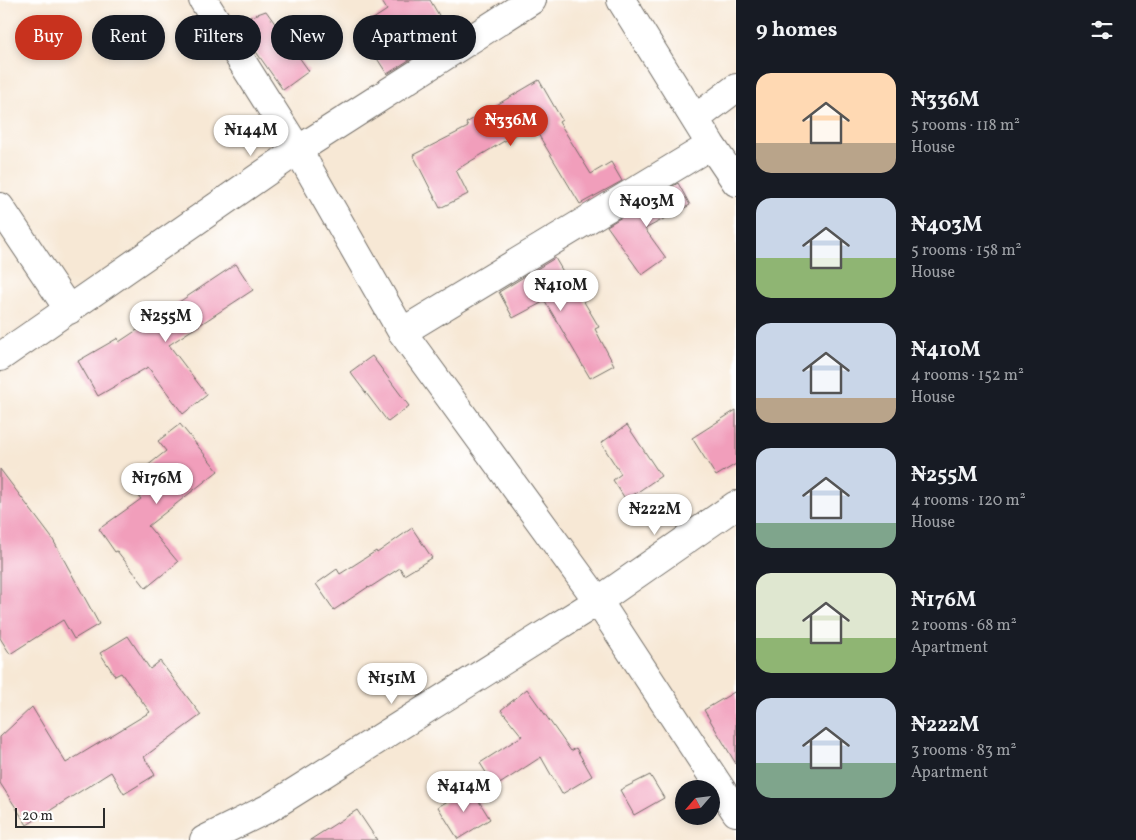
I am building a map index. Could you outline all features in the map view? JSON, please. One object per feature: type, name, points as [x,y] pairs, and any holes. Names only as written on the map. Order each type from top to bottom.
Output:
[{"type":"street","points":[[203,0],[298,150],[402,332],[598,601],[736,812]]},
{"type":"street","points":[[0,357],[298,150],[532,0]]},
{"type":"street","points":[[621,0],[736,182]]},
{"type":"street","points":[[695,119],[736,88]]},
{"type":"street","points":[[402,332],[711,145]]},
{"type":"street","points":[[0,207],[69,310]]},
{"type":"street","points":[[204,840],[269,808],[598,601],[736,505]]},
{"type":"building","points":[[381,0],[430,0],[439,15],[379,15],[387,10]]},
{"type":"building","points":[[266,11],[271,18],[271,60],[301,60],[309,71],[283,90],[261,59],[261,15],[255,15]]},
{"type":"building","points":[[378,60],[409,60],[387,74]]},
{"type":"building","points":[[539,80],[562,120],[559,122],[591,174],[611,162],[622,181],[580,204],[531,125],[456,170],[468,194],[440,208],[413,155],[468,127],[466,123]]},
{"type":"building","points":[[678,183],[690,205],[645,229],[666,258],[642,275],[607,226]]},
{"type":"building","points":[[555,258],[599,327],[595,329],[614,365],[590,378],[545,301],[513,318],[499,292]]},
{"type":"building","points":[[236,264],[253,290],[169,345],[207,395],[183,414],[148,367],[98,396],[78,361],[118,338],[119,342]]},
{"type":"building","points":[[372,356],[409,406],[388,422],[350,372]]},
{"type":"building","points":[[736,410],[736,464],[716,476],[692,438]]},
{"type":"building","points":[[180,424],[218,471],[148,526],[178,562],[146,588],[117,551],[115,552],[99,529],[141,499],[127,482],[166,451],[158,441]]},
{"type":"building","points":[[627,425],[661,476],[626,500],[613,480],[621,474],[601,443]]},
{"type":"building","points":[[0,469],[52,538],[99,624],[74,639],[63,620],[10,654],[0,638]]},
{"type":"building","points":[[412,528],[432,558],[404,575],[400,568],[334,610],[316,584],[337,569],[340,574],[376,551],[377,553]]},
{"type":"building","points":[[128,636],[150,669],[160,661],[201,715],[144,757],[155,775],[124,794],[111,772],[27,825],[0,783],[0,737],[32,707],[66,763],[150,712],[121,673],[115,676],[100,653]]},
{"type":"building","points":[[527,689],[571,751],[576,748],[592,776],[562,794],[541,757],[495,787],[480,763],[522,736],[501,710]]},
{"type":"building","points":[[736,691],[736,764],[704,710]]},
{"type":"building","points":[[650,775],[664,798],[634,815],[620,790]]},
{"type":"building","points":[[470,787],[490,819],[458,839],[438,807]]},
{"type":"building","points":[[357,810],[377,840],[310,840]]}]
